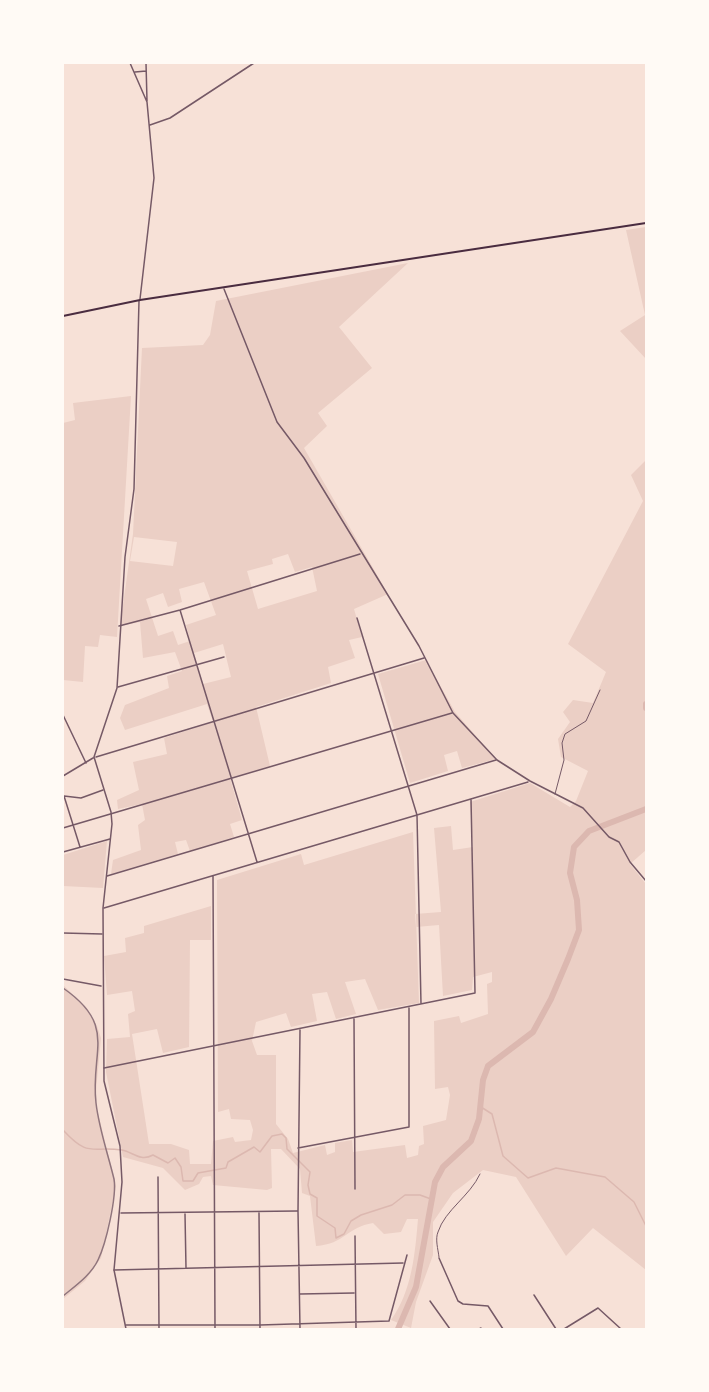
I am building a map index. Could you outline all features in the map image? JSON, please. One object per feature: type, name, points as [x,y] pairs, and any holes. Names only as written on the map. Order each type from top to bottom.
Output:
[{"type":"main road","points":[[63,316],[140,300],[646,224]]},
{"type":"street","points":[[130,63],[147,102]]},
{"type":"street","points":[[126,1329],[114,1270],[121,1213],[120,1146],[104,1081],[103,934],[111,812],[94,758],[117,688],[119,626],[134,489],[140,300],[154,178],[146,63]]},
{"type":"street","points":[[149,126],[170,118],[254,63]]},
{"type":"street","points":[[134,72],[146,71]]},
{"type":"street","points":[[223,288],[278,422],[304,458],[425,658],[453,713],[497,760],[530,782],[583,808],[604,832],[622,845],[630,862],[646,881]]},
{"type":"street","points":[[119,626],[180,610],[361,554]]},
{"type":"street","points":[[180,610],[257,862]]},
{"type":"street","points":[[357,618],[417,815],[421,1005]]},
{"type":"street","points":[[117,688],[224,657]]},
{"type":"street","points":[[63,776],[94,758],[213,720],[425,658]]},
{"type":"street","points":[[63,828],[453,713]]},
{"type":"street","points":[[63,715],[86,764]]},
{"type":"street","points":[[107,876],[497,760]]},
{"type":"street","points":[[104,908],[530,782]]},
{"type":"street","points":[[80,847],[64,796],[81,798],[104,789]]},
{"type":"street","points":[[104,1068],[475,993],[471,799]]},
{"type":"street","points":[[63,852],[111,838]]},
{"type":"street","points":[[213,876],[215,1329]]},
{"type":"street","points":[[63,933],[103,934]]},
{"type":"street","points":[[63,979],[102,987]]},
{"type":"street","points":[[298,1148],[409,1127],[409,1007]]},
{"type":"street","points":[[354,1018],[355,1189]]},
{"type":"street","points":[[300,1028],[298,1148],[300,1329]]},
{"type":"street","points":[[158,1177],[159,1329]]},
{"type":"street","points":[[121,1213],[298,1211]]},
{"type":"street","points":[[259,1212],[260,1329]]},
{"type":"street","points":[[185,1213],[186,1268]]},
{"type":"street","points":[[355,1236],[356,1329]]},
{"type":"street","points":[[125,1325],[260,1325],[389,1321],[407,1255]]},
{"type":"street","points":[[439,1258],[456,1298],[464,1304],[488,1306],[503,1329]]},
{"type":"street","points":[[114,1270],[355,1266],[403,1263]]},
{"type":"street","points":[[300,1294],[355,1293]]},
{"type":"street","points":[[534,1295],[556,1329]]},
{"type":"street","points":[[430,1301],[450,1329]]},
{"type":"street","points":[[564,1329],[598,1308],[621,1329]]},
{"type":"lane","points":[[555,794],[564,760],[562,743],[565,734],[586,721],[600,690]]},
{"type":"lane","points":[[439,1258],[438,1232],[460,1200],[473,1190],[480,1174]]},
{"type":"shaded area","points":[[646,227],[646,359],[620,331],[645,315],[626,230]]},
{"type":"shaded area","points":[[408,263],[339,327],[372,368],[318,413],[327,426],[304,448],[388,594],[354,609],[362,637],[349,640],[355,658],[328,667],[331,683],[256,707],[270,766],[230,778],[242,820],[230,824],[234,837],[190,851],[186,840],[175,842],[178,854],[111,874],[113,860],[141,850],[138,825],[145,820],[142,804],[118,809],[117,800],[139,790],[133,762],[167,754],[164,738],[213,722],[207,704],[125,730],[120,718],[125,705],[169,688],[167,676],[182,671],[175,652],[143,658],[140,622],[120,626],[133,534],[142,348],[203,345],[210,335],[216,301]],"holes":[[[134,537],[177,542],[173,566],[130,561]],[[288,554],[295,572],[312,567],[317,591],[258,609],[247,571],[273,564],[272,559]],[[204,582],[216,615],[186,625],[190,641],[178,645],[173,631],[158,636],[146,599],[163,593],[168,607],[182,602],[179,589]],[[223,644],[231,677],[203,684],[194,653]]]},
{"type":"shaded area","points":[[131,396],[117,637],[100,635],[98,647],[85,646],[83,682],[63,680],[63,423],[75,420],[73,403]]},
{"type":"shaded area","points":[[646,460],[646,850],[630,864],[646,884],[646,1270],[593,1228],[566,1256],[516,1177],[483,1170],[453,1193],[433,1222],[433,1255],[416,1302],[411,1328],[391,1320],[408,1285],[414,1259],[418,1219],[407,1219],[401,1232],[384,1234],[373,1223],[357,1228],[326,1245],[316,1246],[310,1196],[302,1193],[300,1169],[281,1149],[271,1149],[272,1188],[267,1190],[213,1185],[211,1176],[203,1177],[199,1184],[185,1190],[163,1168],[123,1157],[106,1072],[107,1039],[130,1037],[128,1014],[135,1011],[132,991],[107,995],[104,956],[126,952],[125,938],[144,933],[144,926],[211,906],[211,940],[190,940],[189,1047],[163,1053],[157,1029],[132,1034],[149,1144],[171,1144],[189,1150],[190,1164],[211,1164],[213,1141],[233,1137],[235,1142],[251,1140],[253,1130],[250,1120],[231,1119],[229,1109],[218,1112],[217,880],[301,854],[304,865],[413,832],[416,914],[441,912],[434,828],[451,826],[453,850],[473,847],[470,802],[530,783],[570,807],[576,801],[588,771],[561,757],[558,739],[570,722],[563,712],[573,700],[593,703],[606,672],[568,644],[643,501],[631,475]],"holes":[[[439,925],[443,996],[472,990],[473,977],[492,972],[492,982],[487,984],[488,1014],[461,1023],[459,1016],[434,1021],[435,1089],[448,1087],[450,1095],[446,1120],[423,1126],[424,1144],[419,1146],[418,1155],[407,1158],[405,1145],[353,1152],[352,1140],[335,1143],[335,1152],[327,1155],[325,1145],[293,1153],[288,1139],[276,1124],[276,1055],[257,1055],[252,1041],[256,1022],[286,1013],[291,1027],[317,1021],[312,994],[327,992],[336,1019],[356,1014],[345,982],[365,979],[378,1010],[419,1003],[416,927]]]},
{"type":"shaded area","points":[[426,660],[455,712],[496,759],[462,768],[457,751],[444,755],[448,771],[410,783],[378,674]]},
{"type":"shaded area","points":[[107,841],[103,888],[63,886],[63,855]]},
{"type":"shaded area","points":[[63,985],[87,1008],[101,1038],[95,1101],[116,1186],[101,1258],[85,1281],[63,1299]]},
{"type":"waterway","points":[[398,1329],[416,1287],[435,1182],[443,1167],[471,1141],[479,1119],[483,1080],[488,1066],[533,1032],[551,999],[579,930],[577,900],[570,873],[574,847],[589,831],[646,809]]},
{"type":"waterway","points":[[481,1107],[492,1114],[503,1156],[528,1178],[556,1168],[605,1177],[634,1202],[646,1226]]},
{"type":"waterway","points":[[63,1130],[85,1148],[122,1150],[144,1157],[153,1155],[168,1163],[175,1158],[181,1167],[183,1181],[193,1181],[198,1173],[226,1168],[228,1162],[254,1147],[260,1152],[272,1136],[282,1134],[286,1138],[287,1149],[310,1172],[308,1185],[310,1194],[317,1198],[317,1216],[335,1228],[336,1238],[344,1234],[351,1221],[361,1215],[392,1205],[405,1195],[420,1195],[431,1199]]},
{"type":"railway","points":[[63,988],[80,1002],[91,1015],[96,1027],[98,1040],[96,1103],[115,1187],[110,1220],[98,1260],[87,1275],[63,1296]]}]
